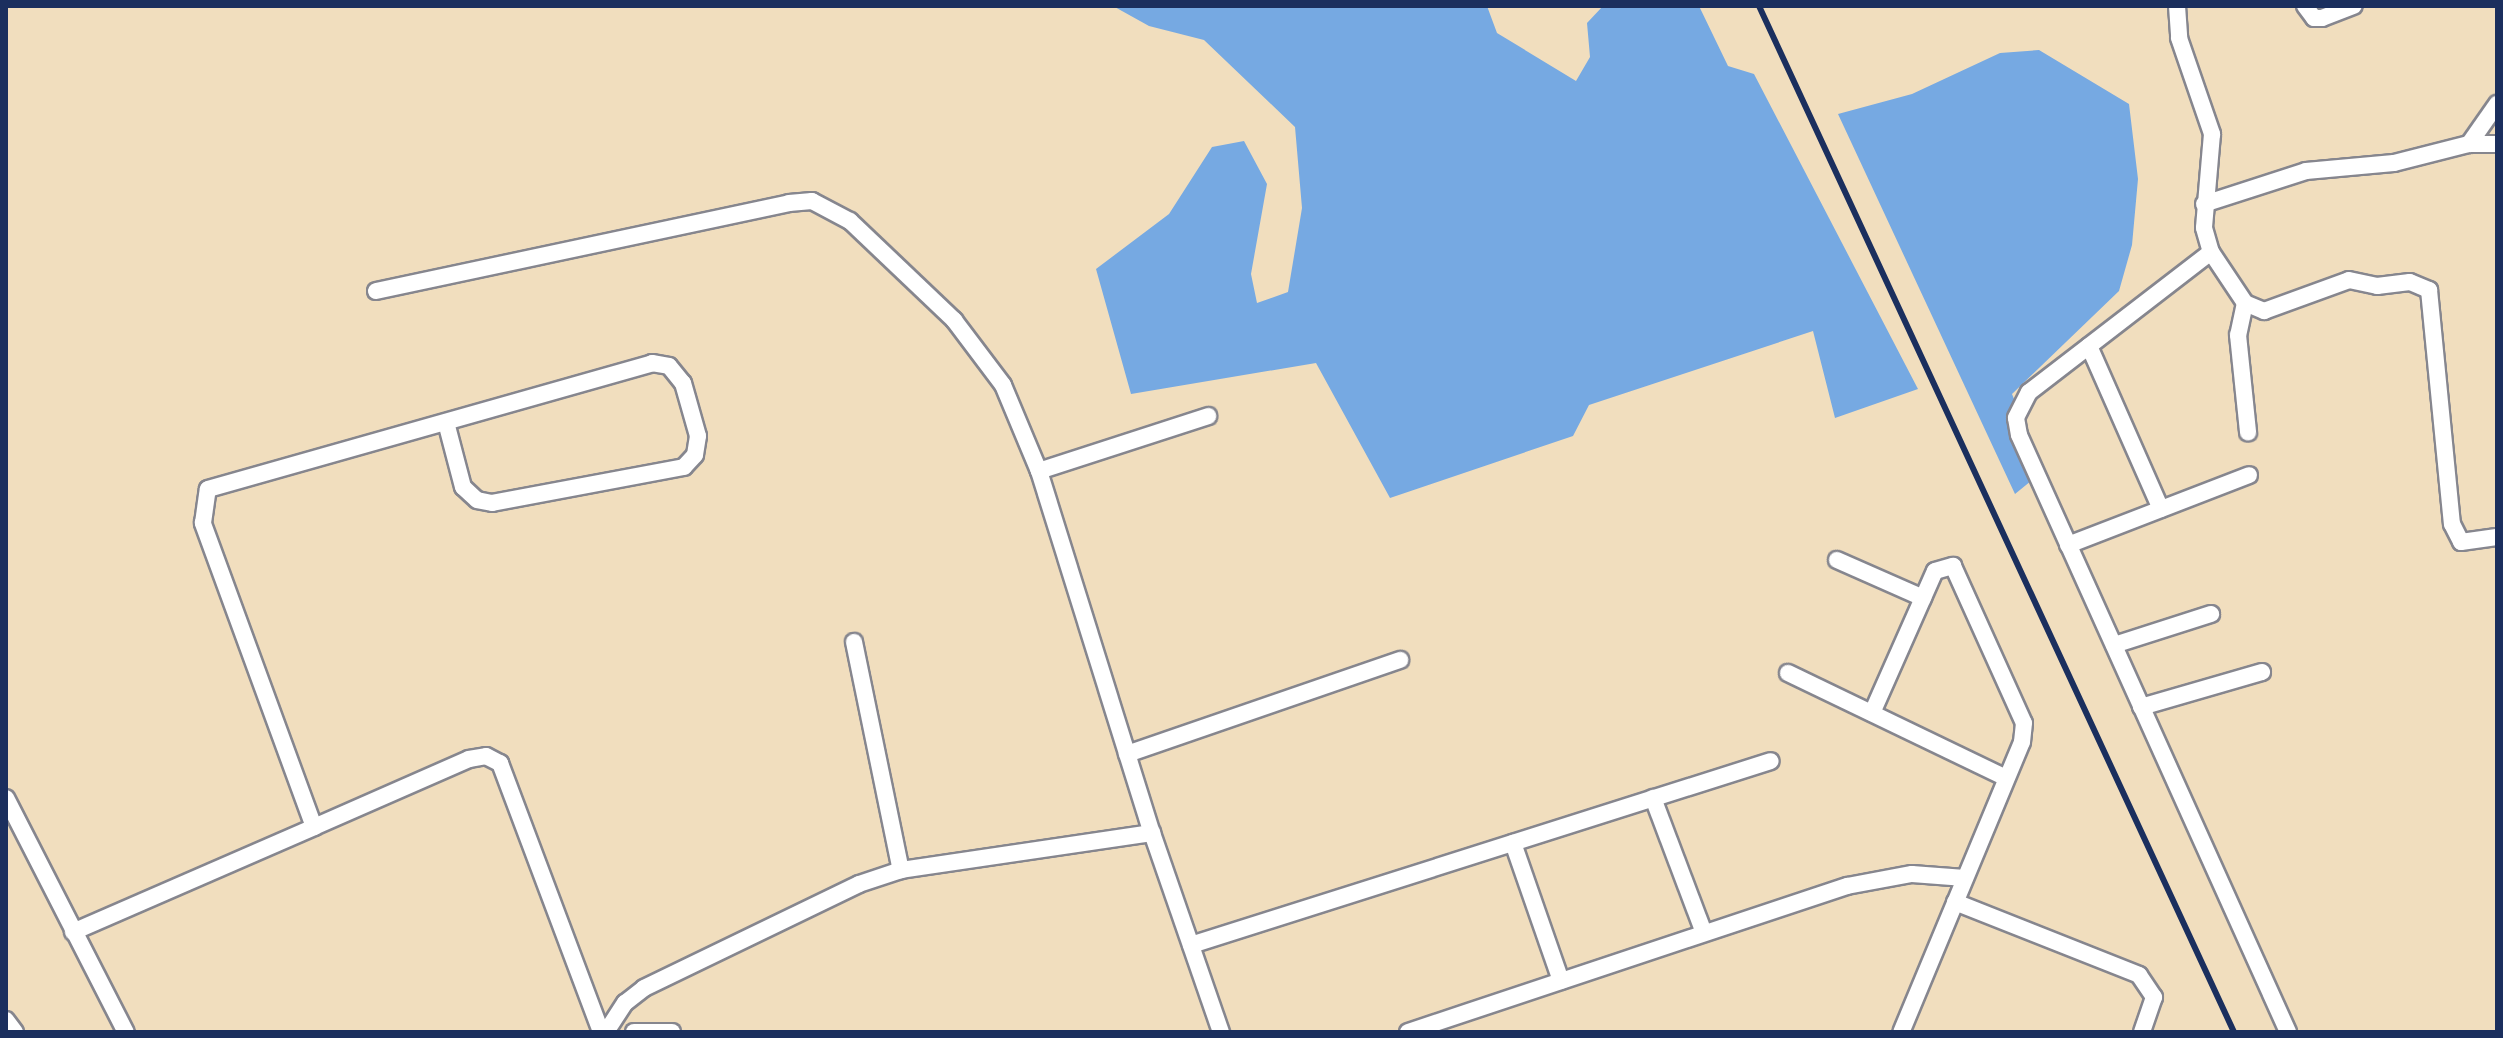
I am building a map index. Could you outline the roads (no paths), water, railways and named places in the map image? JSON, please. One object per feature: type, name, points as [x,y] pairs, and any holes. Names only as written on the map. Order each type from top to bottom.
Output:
[{"type":"street","points":[[2177,6],[2179,38],[2212,134],[2204,204],[2211,252],[2245,303],[2264,311],[2277,309],[2349,280],[2377,286],[2410,282],[2429,290],[2452,524],[2461,542],[2497,537]]},
{"type":"street","points":[[2305,6],[2314,18],[2354,6]]},
{"type":"street","points":[[2469,144],[2497,104]]},
{"type":"street","points":[[2204,204],[2306,171],[2394,163],[2469,144],[2497,144]]},
{"type":"street","points":[[376,291],[812,201],[850,221],[954,320],[1003,385],[1039,471],[1152,833],[1221,1032]]},
{"type":"street","points":[[2211,252],[2029,392],[2016,418],[2068,545],[2288,1032]]},
{"type":"street","points":[[2245,303],[2238,335],[2248,432]]},
{"type":"street","points":[[2089,346],[2161,509]]},
{"type":"street","points":[[314,827],[203,523],[208,489],[652,363],[669,366],[683,383],[698,436],[695,455],[684,467],[492,503],[477,500],[463,487],[446,422]]},
{"type":"street","points":[[1039,471],[1208,416]]},
{"type":"street","points":[[2068,545],[2249,475]]},
{"type":"street","points":[[1837,560],[1923,598]]},
{"type":"street","points":[[1872,713],[1935,571],[1953,566],[1961,575],[2024,723],[2006,778],[1901,1032]]},
{"type":"street","points":[[2114,645],[2211,614]]},
{"type":"street","points":[[854,642],[901,870]]},
{"type":"street","points":[[1127,754],[1400,660]]},
{"type":"street","points":[[2141,707],[2262,672]]},
{"type":"street","points":[[1788,673],[2006,778]]},
{"type":"street","points":[[73,932],[469,759],[486,756],[500,763],[603,1032]]},
{"type":"street","points":[[1191,945],[1771,761]]},
{"type":"street","points":[[6,798],[126,1032]]},
{"type":"street","points":[[1653,798],[1704,933]]},
{"type":"street","points":[[603,1032],[625,1003],[644,988],[859,884],[901,870],[1152,833]]},
{"type":"street","points":[[1513,843],[1561,981]]},
{"type":"street","points":[[1410,1032],[1859,883],[1912,874],[1965,878]]},
{"type":"street","points":[[1955,902],[2139,975],[2154,997],[2142,1032]]},
{"type":"street","points":[[6,1020],[15,1032]]},
{"type":"street","points":[[634,1032],[672,1032]]},
{"type":"water","points":[[1113,6],[1487,6],[1497,33],[1576,81],[1590,57],[1587,23],[1603,6],[1699,6],[1728,66],[1754,74],[1918,389],[1835,418],[1813,331],[1589,405],[1573,436],[1390,498],[1316,363],[1131,394],[1096,269],[1169,214],[1212,147],[1244,141],[1267,184],[1251,274],[1257,303],[1288,292],[1302,208],[1295,127],[1204,40],[1149,26]]},
{"type":"water","points":[[2039,50],[2129,104],[2138,179],[2132,245],[2119,291],[2012,394],[2043,471],[2015,494],[1838,114],[1912,94],[2000,53]]},
{"type":"railway","points":[[1759,6],[2234,1032]]}]
